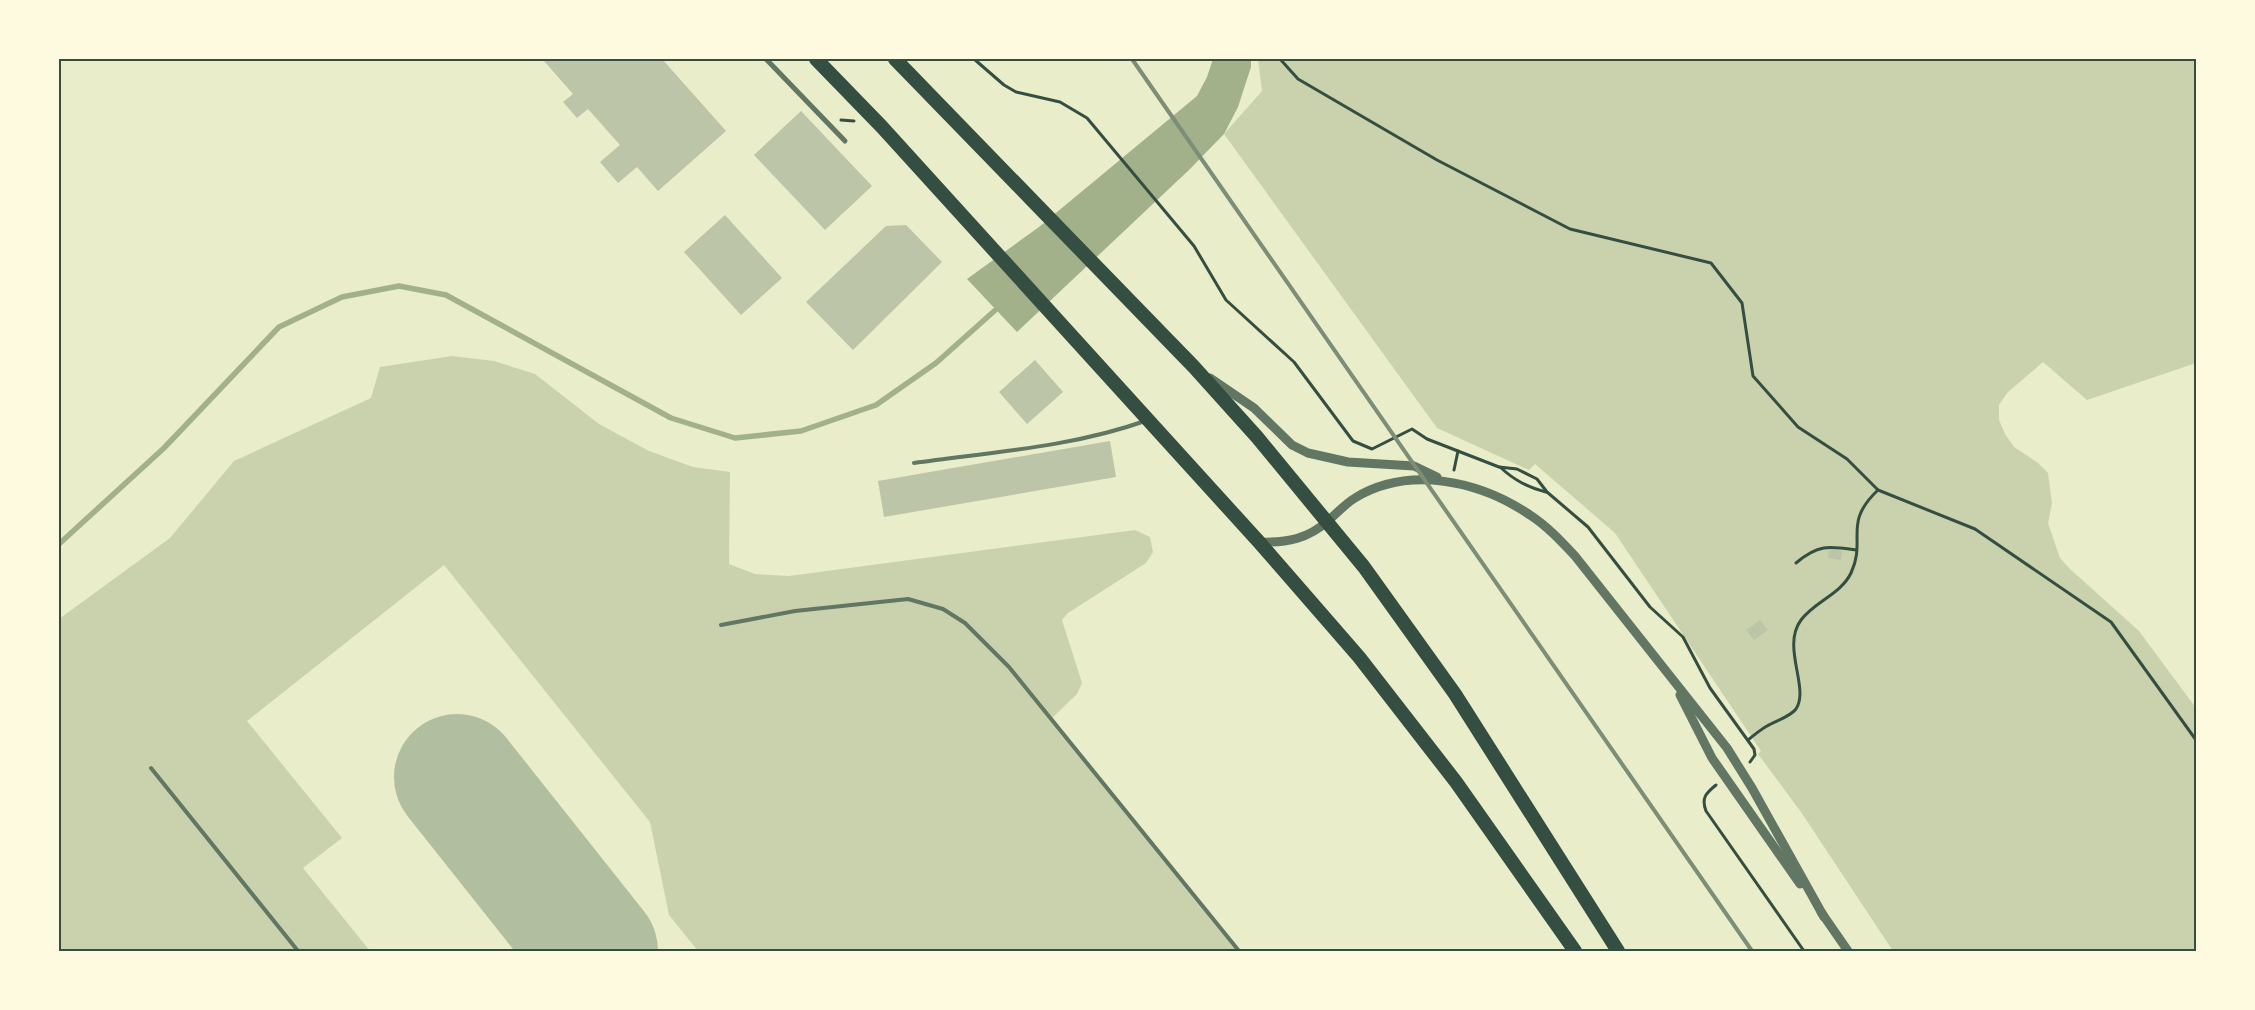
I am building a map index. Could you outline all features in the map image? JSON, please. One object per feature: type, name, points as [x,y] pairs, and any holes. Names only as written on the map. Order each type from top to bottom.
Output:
[{"type":"highway","points":[[816,59],[855,98],[1259,542],[1359,657],[1428,746],[1575,951]]},
{"type":"highway","points":[[895,59],[1194,367],[1257,437],[1364,567],[1455,694],[1618,951]]},
{"type":"street","points":[[766,59],[845,141]]},
{"type":"street","points":[[1194,367],[1254,408],[1292,445],[1308,452],[1348,462],[1414,466],[1449,482]]},
{"type":"street","points":[[1259,542],[1291,541],[1316,531],[1353,499],[1371,490],[1422,478],[1449,482],[1482,491],[1511,504],[1553,534],[1575,556],[1726,748],[1744,776],[1824,917]]},
{"type":"street","points":[[1669,675],[1712,758],[1848,951]]},
{"type":"lane","points":[[914,463],[1076,441],[1114,432],[1148,420]]},
{"type":"lane","points":[[721,625],[794,611],[908,599],[943,609],[965,623],[1009,667],[1239,951]]},
{"type":"lane","points":[[151,768],[298,951]]},
{"type":"path","points":[[974,59],[1004,86],[1016,92],[1060,102],[1079,112],[1165,209],[1194,246],[1226,300],[1245,320],[1294,362],[1353,441],[1372,449],[1412,429],[1428,439],[1458,451],[1499,467],[1517,468],[1537,478],[1547,492],[1588,527],[1650,608],[1683,637],[1710,688],[1748,740],[1755,755],[1748,765]]},
{"type":"path","points":[[1280,59],[1298,79],[1428,156],[1570,229],[1712,263],[1742,303],[1753,376],[1798,427],[1847,459],[1878,490],[1975,529],[2110,622],[2196,740]]},
{"type":"path","points":[[1449,482],[1458,451]]},
{"type":"path","points":[[1499,467],[1514,480],[1547,492]]},
{"type":"path","points":[[1748,740],[1766,726],[1795,710],[1799,701],[1793,651],[1794,633],[1801,619],[1850,574],[1856,550],[1858,518],[1867,500],[1878,490]]},
{"type":"path","points":[[1796,563],[1814,549],[1834,546],[1856,550]]},
{"type":"path","points":[[1718,784],[1706,793],[1704,798],[1706,811],[1804,951]]},
{"type":"shaded area","points":[[1213,59],[1251,59],[1251,67],[1238,107],[1224,134],[1190,169],[1017,332],[967,279],[1039,227],[1197,96],[1207,77]]},
{"type":"shaded area","points":[[1258,59],[2196,59],[2196,363],[2087,400],[2043,362],[2007,393],[1999,405],[1999,420],[2005,434],[2014,447],[2038,463],[2048,473],[2052,504],[2048,523],[2060,558],[2139,631],[2196,708],[2196,951],[1893,951],[1801,812],[1758,754],[1761,751],[1615,533],[1535,464],[1529,470],[1437,428],[1224,134],[1262,91]]},
{"type":"shaded area","points":[[452,356],[494,361],[535,374],[599,424],[649,451],[693,467],[730,472],[729,564],[755,574],[789,576],[1135,530],[1150,537],[1153,552],[1146,563],[1068,613],[1062,620],[1082,683],[1077,694],[1051,719],[1239,951],[698,951],[669,915],[650,822],[444,565],[247,721],[342,838],[303,868],[370,951],[59,951],[59,619],[170,538],[234,461],[371,398],[380,367]]},
{"type":"building","points":[[547,59],[662,59],[726,131],[658,191],[637,167],[618,183],[600,162],[620,145],[588,109],[577,118],[563,102],[573,94],[544,61]]},
{"type":"building","points":[[801,111],[872,186],[825,230],[754,155]]},
{"type":"building","points":[[725,215],[782,278],[741,315],[684,252]]},
{"type":"building","points":[[906,225],[942,262],[853,350],[806,302],[886,226]]},
{"type":"building","points":[[1035,360],[1063,392],[1027,424],[999,392]]},
{"type":"building","points":[[1110,441],[1116,477],[884,517],[878,481]]},
{"type":"building","points":[[1829,549],[1842,551],[1841,560],[1828,558]]},
{"type":"building","points":[[1760,620],[1768,630],[1754,640],[1746,630]]},
{"type":"waterway","points":[[59,544],[164,448],[279,327],[342,297],[399,286],[446,295],[671,418],[735,438],[801,431],[876,405],[936,363],[1001,305]]},
{"type":"runway","points":[[457,777],[595,951]]},
{"type":"railway","points":[[1132,59],[1752,951]]}]
